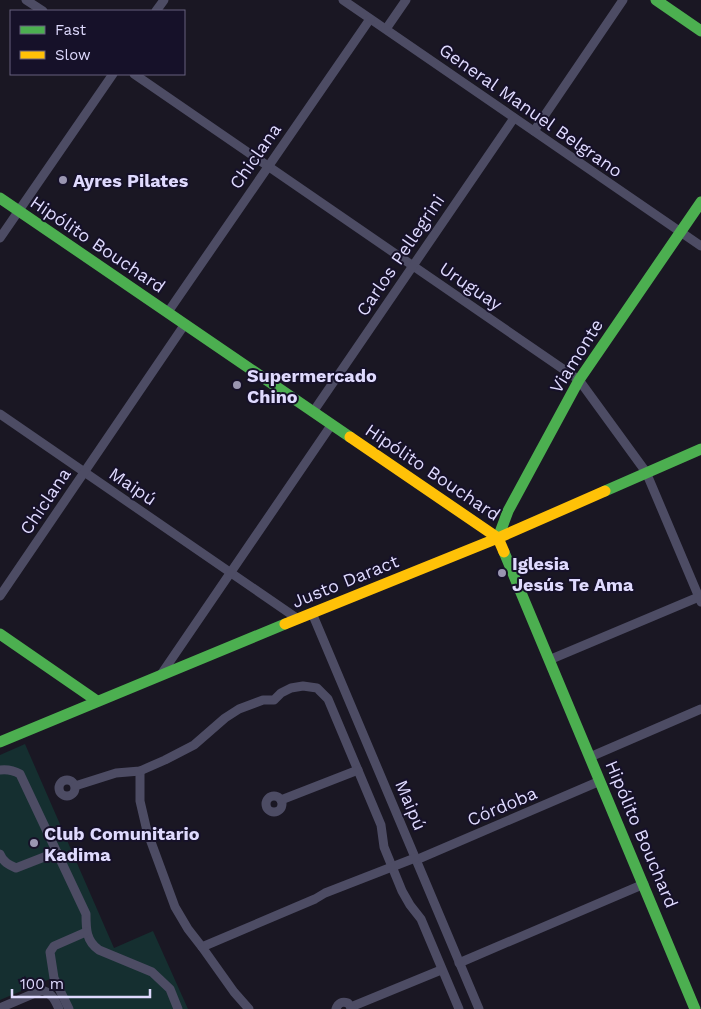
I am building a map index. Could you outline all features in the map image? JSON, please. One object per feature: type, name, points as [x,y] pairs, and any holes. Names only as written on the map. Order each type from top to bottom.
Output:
[{"type":"street","points":[[26,0],[41,10]]},
{"type":"street","name":"General Manuel Belgrano","points":[[343,0],[701,246]]},
{"type":"street","points":[[386,30],[406,0]]},
{"type":"street","points":[[534,131],[623,0]]},
{"type":"street","points":[[656,0],[701,31]]},
{"type":"street","name":"Chiclana","points":[[168,312],[370,19]]},
{"type":"street","points":[[0,238],[112,75]]},
{"type":"street","name":"Uruguay","points":[[135,75],[579,380],[646,472],[700,598]]},
{"type":"street","name":"Carlos Pellegrini","points":[[313,412],[514,118]]},
{"type":"street","name":"Hipólito Bouchard","points":[[0,198],[498,538],[695,1009]]},
{"type":"street","name":"Viamonte","points":[[498,538],[508,511],[579,380],[701,202]]},
{"type":"street","name":"Chiclana","points":[[0,596],[185,324]]},
{"type":"street","name":"Maipú","points":[[0,414],[298,619]]},
{"type":"street","points":[[159,678],[332,424]]},
{"type":"street","name":"Justo Daract","points":[[0,742],[498,538],[701,449]]},
{"type":"street","points":[[550,660],[700,598]]},
{"type":"street","name":"Maipú","points":[[312,613],[479,1009]]},
{"type":"street","points":[[0,634],[97,701]]},
{"type":"street","points":[[75,786],[116,773],[140,770],[165,760],[194,745],[238,709],[263,700],[274,700],[291,688],[303,686],[317,688],[328,699],[381,825],[384,847],[402,891],[421,919],[459,1009]]},
{"type":"street","points":[[590,757],[701,709]]},
{"type":"street","points":[[0,770],[14,770],[20,774],[86,914],[86,932],[94,946],[99,950],[152,972],[170,989],[178,1009]]},
{"type":"street","points":[[140,770],[140,801],[148,831],[175,907],[188,929],[234,992],[249,1009]]},
{"type":"street","points":[[281,800],[358,770]]},
{"type":"street","name":"Córdoba","points":[[202,947],[315,899],[324,893],[416,859],[600,781]]},
{"type":"street","points":[[0,854],[2,859],[16,868],[56,852]]},
{"type":"street","points":[[459,963],[644,884]]},
{"type":"street","points":[[69,1009],[54,978],[50,952],[54,946],[86,932]]},
{"type":"street","points":[[336,1009],[338,1004],[343,1002],[348,1003],[351,1008],[441,970]]},
{"type":"street","points":[[0,1008],[42,990],[53,996],[59,1009]]},
{"type":"green space","name":"Club Comunitario Kadima","points":[[25,744],[114,948],[153,931],[188,1009],[64,1009],[50,979],[0,1000],[0,755]]},
{"type":"traffic: fast","points":[[656,0],[701,31]]},
{"type":"traffic: fast","points":[[0,198],[350,437]]},
{"type":"traffic: fast","points":[[498,538],[508,511],[579,380],[701,202]]},
{"type":"traffic: fast","points":[[605,491],[701,449]]},
{"type":"traffic: fast","points":[[504,552],[695,1009]]},
{"type":"traffic: fast","points":[[0,742],[285,624]]},
{"type":"traffic: fast","points":[[0,634],[97,701]]},
{"type":"traffic: slow","points":[[350,437],[498,538],[504,552]]},
{"type":"traffic: slow","points":[[285,624],[498,538],[605,491]]},
{"type":"place","name":"Ayres Pilates","points":[[63,180]]},
{"type":"place","name":"Supermercado Chino","points":[[237,385]]},
{"type":"place","name":"Iglesia Jesús Te Ama","points":[[502,573]]},
{"type":"place","name":"Club Comunitario Kadima","points":[[34,843]]}]
